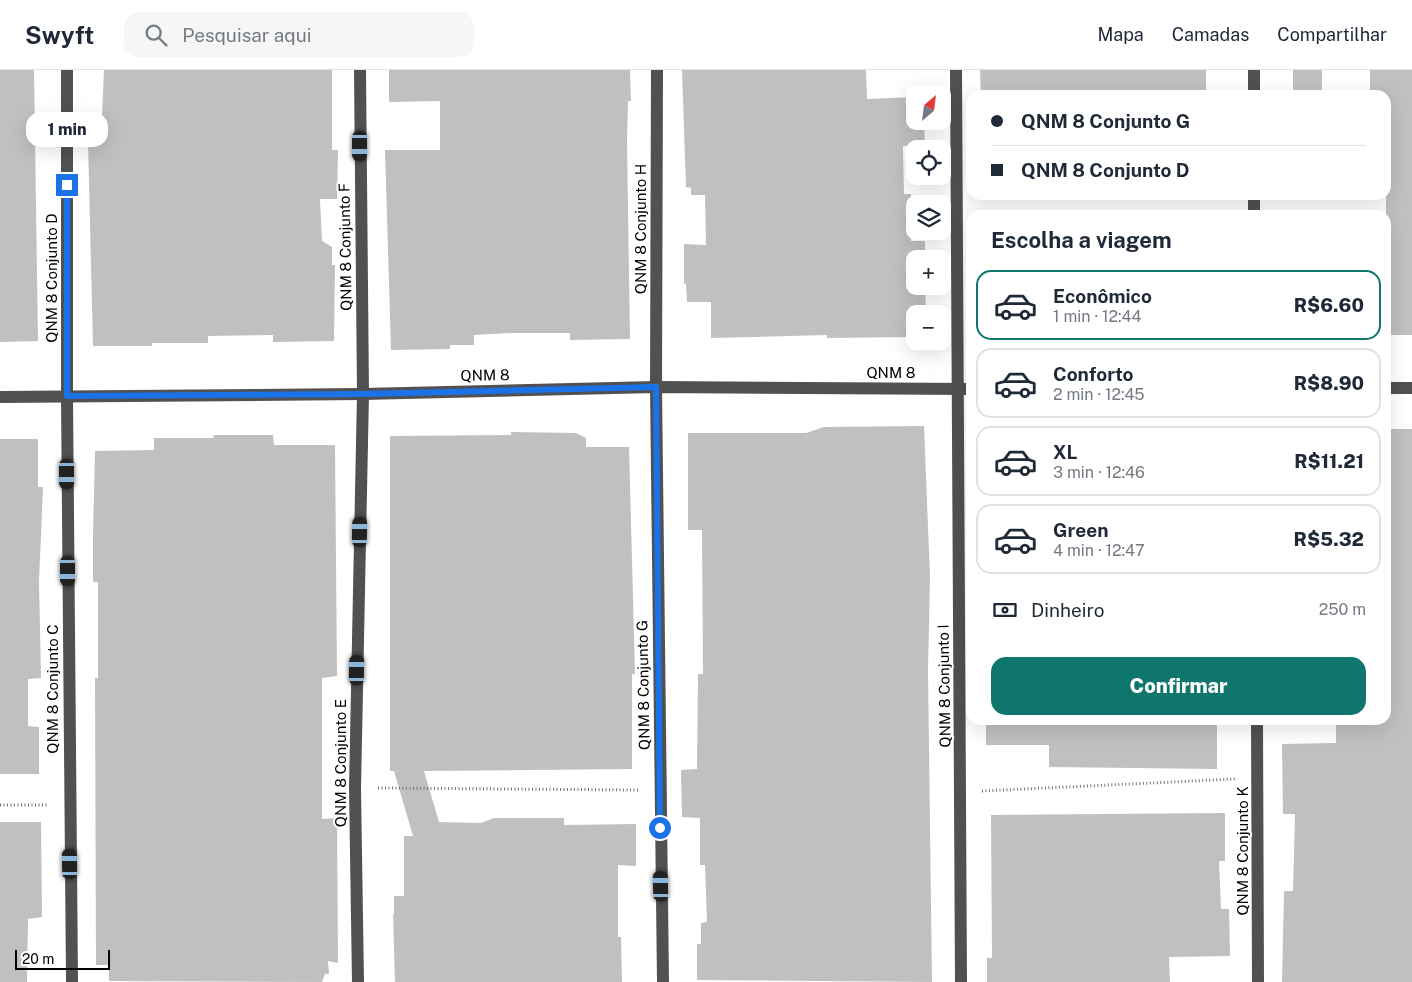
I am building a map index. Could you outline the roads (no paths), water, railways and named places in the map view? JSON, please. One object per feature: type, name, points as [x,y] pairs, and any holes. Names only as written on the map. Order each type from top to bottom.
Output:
[{"type":"street","name":"QNM 8 Conjunto D","points":[[67,70],[67,396]]},
{"type":"street","name":"QNM 8 Conjunto F","points":[[360,70],[363,394]]},
{"type":"street","name":"QNM 8 Conjunto H","points":[[656,387],[657,70]]},
{"type":"street","name":"QNM 8 Conjunto I","points":[[956,70],[961,982]]},
{"type":"street","points":[[1254,70],[1254,90]]},
{"type":"street","name":"QNM 8","points":[[0,397],[363,394],[656,387],[966,389]]},
{"type":"street","name":"QNM 8 Conjunto G","points":[[656,387],[663,982]]},
{"type":"street","points":[[1391,388],[1412,388]]},
{"type":"street","name":"QNM 8 Conjunto E","points":[[358,982],[355,788],[363,394]]},
{"type":"street","name":"QNM 8 Conjunto C","points":[[67,396],[72,982]]},
{"type":"street","name":"QNM 8 Conjunto K","points":[[1257,725],[1258,982]]}]
